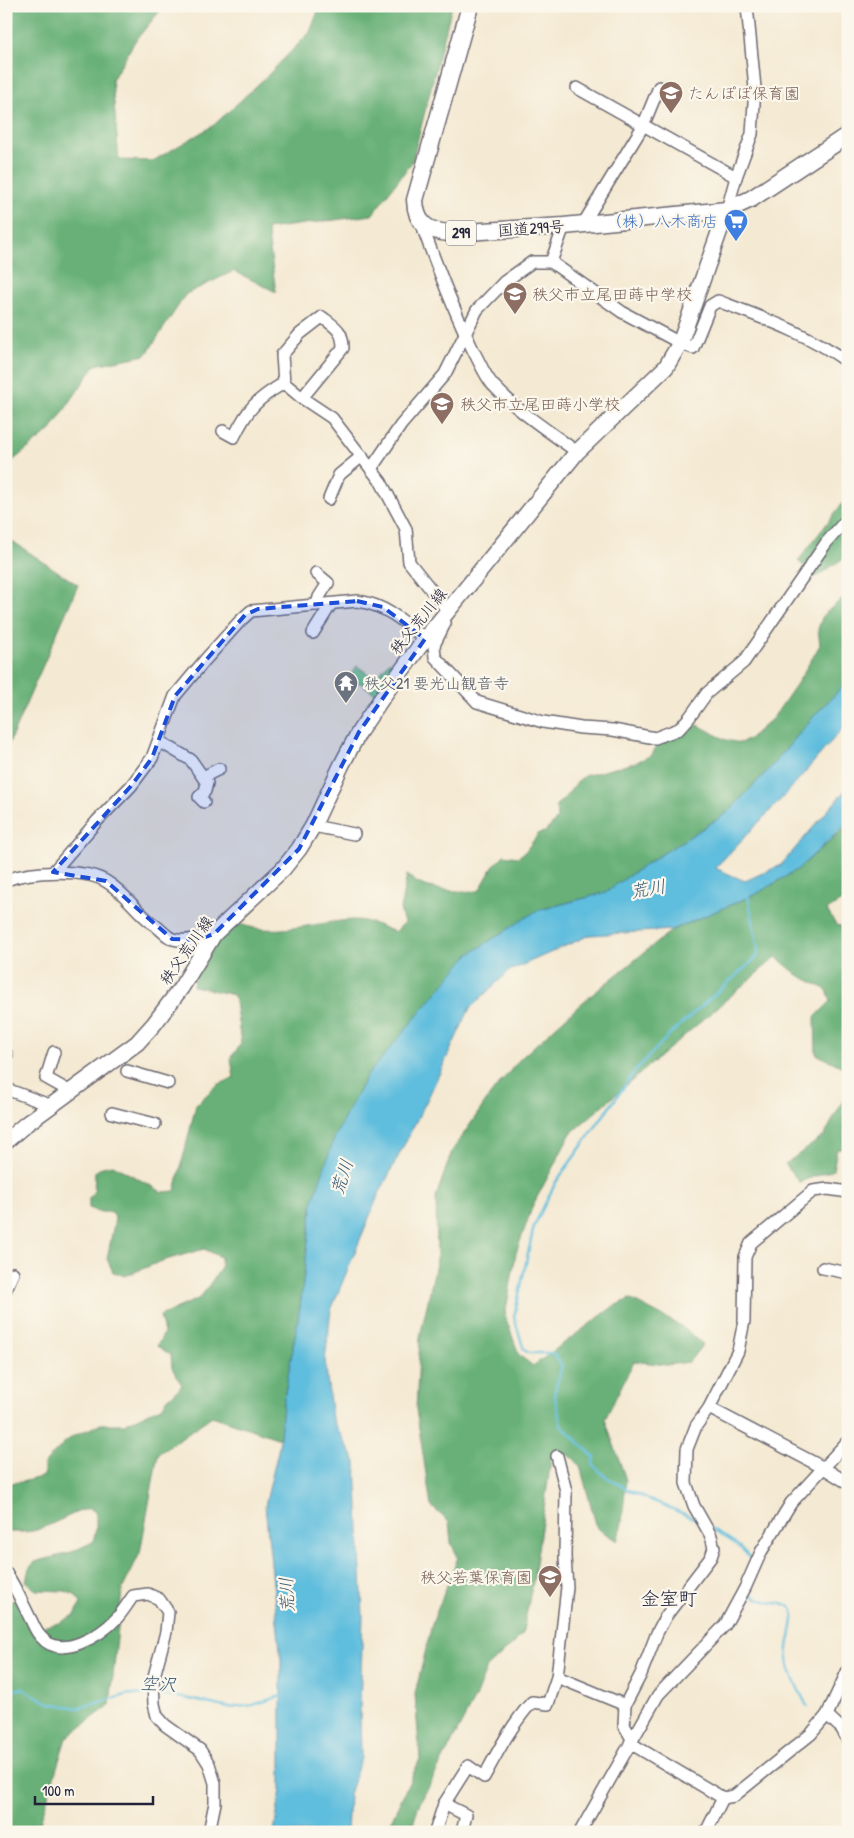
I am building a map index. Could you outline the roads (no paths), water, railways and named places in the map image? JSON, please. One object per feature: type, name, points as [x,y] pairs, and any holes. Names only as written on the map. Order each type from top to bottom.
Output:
[{"type":"highway","name":"299","points":[[427,227],[419,220],[415,210],[415,200],[470,6]]},
{"type":"highway","name":"国道299号","points":[[427,227],[437,232],[449,234],[564,226],[727,210],[751,199],[848,135]]},
{"type":"main road","name":"秩父荒川線","points":[[6,1141],[137,1043],[181,988],[214,934],[283,869],[299,849],[313,826],[358,732],[425,639],[577,452],[666,367],[680,343],[727,210]]},
{"type":"street","points":[[727,210],[736,177],[752,134],[756,88],[747,6]]},
{"type":"street","points":[[583,224],[643,126],[659,87]]},
{"type":"street","points":[[576,88],[736,177]]},
{"type":"street","points":[[552,262],[564,226]]},
{"type":"street","points":[[427,227],[424,231],[465,333],[486,375],[492,384],[516,407],[577,452]]},
{"type":"street","points":[[371,469],[401,425],[445,374],[477,310],[504,282],[532,262],[552,262],[622,312],[693,348],[710,306],[718,302],[800,335],[831,350],[848,362]]},
{"type":"street","points":[[302,398],[343,348],[343,338],[340,331],[322,317],[300,334],[282,355],[284,383],[302,398],[332,418],[381,482],[406,529],[409,562],[445,616],[445,623],[434,644],[435,657],[477,702],[543,722],[580,728],[613,730],[655,738],[679,729],[690,718],[707,693],[744,662],[826,543],[848,518]]},
{"type":"street","points":[[222,431],[234,437],[243,417],[263,395],[284,383]]},
{"type":"street","points":[[329,499],[339,475],[362,456]]},
{"type":"street","points":[[316,573],[328,583],[319,597],[317,605]]},
{"type":"street","points":[[53,872],[97,821],[131,786],[152,758],[175,696],[198,667],[245,615],[251,611],[357,601],[369,602],[383,607],[425,639]]},
{"type":"street","points":[[313,633],[331,604]]},
{"type":"street","points":[[159,741],[190,760],[203,777],[207,784],[205,792],[199,797],[204,802]]},
{"type":"street","points":[[203,777],[219,769]]},
{"type":"street","points":[[313,826],[354,834]]},
{"type":"street","points":[[6,880],[19,875],[53,872],[91,876],[106,881],[144,917],[172,939],[196,940],[214,934]]},
{"type":"street","points":[[54,1052],[46,1078],[71,1092]]},
{"type":"street","points":[[127,1071],[168,1083]]},
{"type":"street","points":[[6,1089],[52,1106]]},
{"type":"street","points":[[112,1113],[155,1124]]},
{"type":"street","points":[[848,1192],[828,1189],[813,1191],[751,1243],[745,1257],[744,1321],[738,1351],[709,1408],[696,1426],[687,1449],[685,1467],[686,1484],[694,1506],[711,1536],[714,1548],[711,1557],[666,1616],[656,1633],[641,1674],[625,1704],[624,1725],[631,1741],[723,1798],[734,1796],[811,1734],[826,1715],[848,1670]]},
{"type":"street","points":[[823,1268],[848,1273]]},
{"type":"street","points":[[6,1289],[13,1273]]},
{"type":"street","points":[[709,1408],[822,1467],[848,1483]]},
{"type":"street","points":[[580,1832],[658,1695],[726,1624],[766,1543],[791,1503],[822,1467],[848,1441]]},
{"type":"street","points":[[435,1832],[444,1804],[468,1766],[484,1777],[503,1743],[532,1702],[548,1704],[556,1677],[567,1587],[565,1557],[566,1491],[557,1456]]},
{"type":"street","points":[[6,1573],[18,1592],[36,1630],[48,1644],[57,1647],[76,1645],[98,1633],[117,1618],[133,1596],[148,1594],[159,1599],[168,1612],[166,1632],[153,1680],[154,1704],[157,1716],[165,1725],[200,1750],[209,1764],[215,1783],[215,1803],[209,1832]]},
{"type":"street","points":[[556,1677],[625,1704]]},
{"type":"street","points":[[826,1715],[842,1729],[848,1741]]},
{"type":"street","points":[[706,1832],[723,1798]]},
{"type":"street","points":[[444,1804],[466,1815],[462,1832]]},
{"type":"water","name":"荒川","points":[[848,681],[848,722],[786,794],[715,868],[745,881],[781,865],[848,787],[848,823],[798,869],[758,893],[672,930],[590,935],[509,971],[470,1008],[428,1098],[378,1196],[331,1310],[325,1360],[332,1419],[356,1462],[363,1616],[360,1707],[361,1758],[349,1794],[347,1832],[274,1832],[281,1790],[281,1659],[265,1506],[279,1447],[283,1404],[300,1307],[313,1201],[335,1136],[366,1077],[468,955],[536,911],[604,893],[727,813]]},
{"type":"waterway","points":[[698,1520],[628,1490],[605,1476],[593,1465],[595,1458],[561,1425],[554,1394],[562,1366],[553,1353],[529,1353],[524,1350],[514,1317],[534,1226],[556,1182],[636,1070],[670,1034],[757,957],[758,950],[748,896]]},
{"type":"waterway","points":[[711,1528],[739,1547],[753,1562]]},
{"type":"waterway","points":[[747,1590],[755,1597],[772,1603],[789,1605],[793,1610],[788,1648],[789,1663],[793,1678],[807,1706]]},
{"type":"waterway","name":"空沢","points":[[6,1690],[23,1689],[49,1703],[78,1708],[130,1694],[149,1695]]},
{"type":"waterway","name":"空沢","points":[[157,1695],[185,1698],[229,1708],[253,1705],[283,1695]]},
{"type":"place","name":"たんぽぽ保育園","points":[[671,114]]},
{"type":"place","name":"（株）八木商店","points":[[736,242]]},
{"type":"place","name":"秩父市立尾田蒔中学校","points":[[515,315]]},
{"type":"place","name":"秩父市立尾田蒔小学校","points":[[442,425]]},
{"type":"place","name":"秩父21 要光山観音寺","points":[[346,704]]},
{"type":"place","name":"秩父若葉保育園","points":[[550,1598]]},
{"type":"district","name":"金室町","points":[[669,1598]]}]
